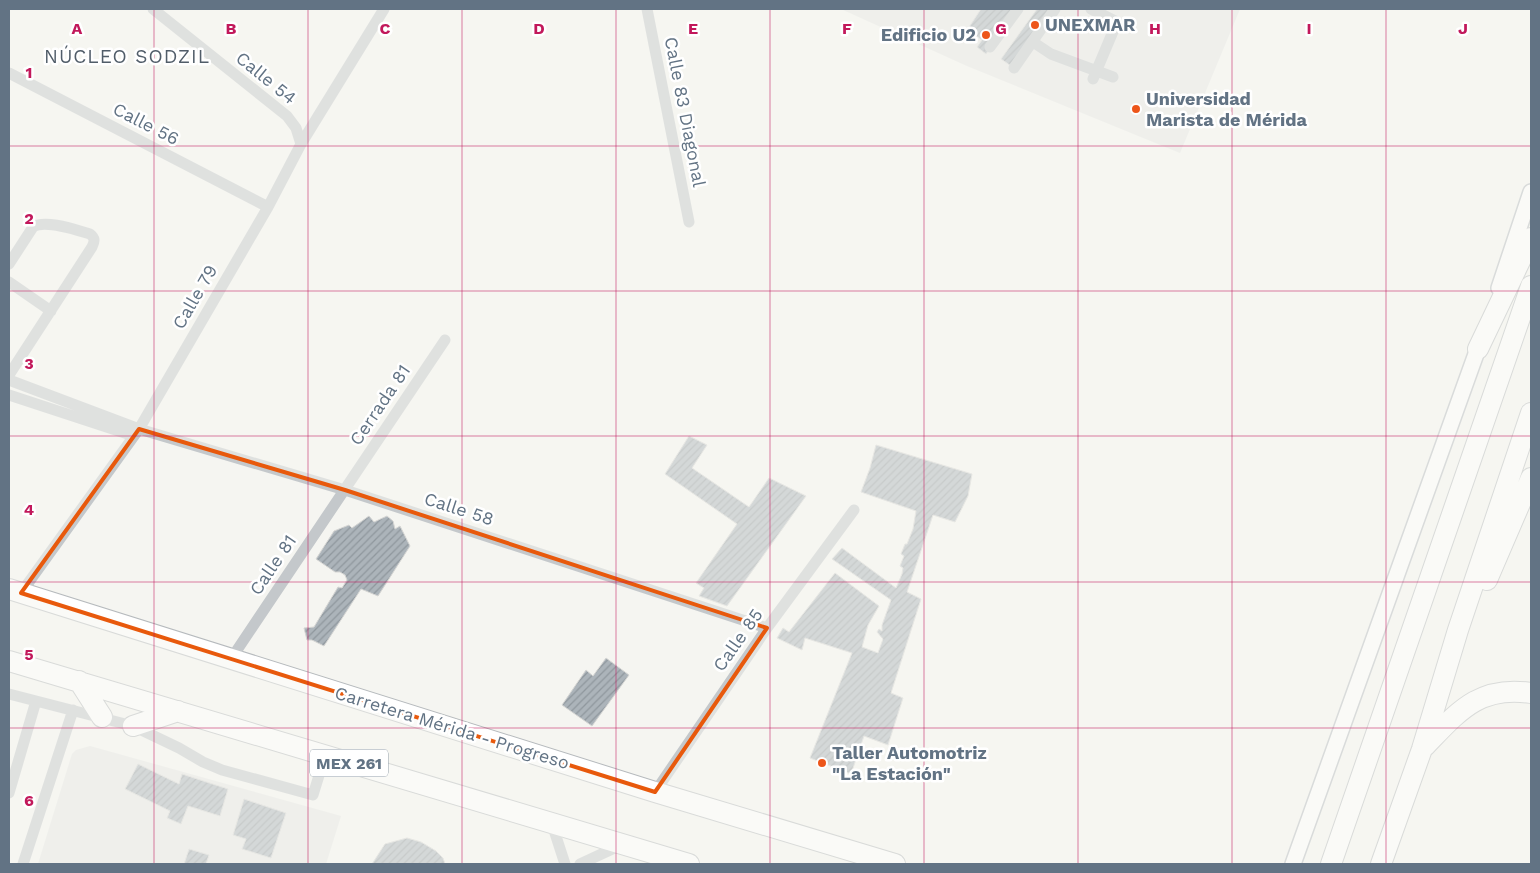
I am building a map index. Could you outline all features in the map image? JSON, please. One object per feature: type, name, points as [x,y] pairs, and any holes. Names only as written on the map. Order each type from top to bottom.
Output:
[{"type":"highway","points":[[1478,349],[1531,238]]},
{"type":"highway","points":[[1331,864],[1531,286]]},
{"type":"highway","points":[[1381,864],[1422,749],[1458,630],[1531,413]]},
{"type":"highway","points":[[1458,630],[1485,583],[1531,478]]},
{"type":"highway","name":"Carretera Mérida - Progreso","points":[[15,591],[655,792],[896,864]]},
{"type":"highway","name":"MEX 261","points":[[9,661],[689,864]]},
{"type":"highway","points":[[79,681],[102,717]]},
{"type":"highway","points":[[1422,749],[1449,721],[1472,702],[1498,692],[1531,693]]},
{"type":"highway","points":[[133,726],[178,711]]},
{"type":"main road","points":[[1293,864],[1478,349],[1531,192]]},
{"type":"street","name":"Calle 54","points":[[153,9],[287,116],[296,128],[301,144]]},
{"type":"street","name":"Calle 79","points":[[15,591],[137,432],[268,207],[301,144],[384,9]]},
{"type":"street","name":"Calle 83 Diagonal","points":[[647,9],[689,222]]},
{"type":"street","points":[[990,47],[1018,9]]},
{"type":"street","points":[[1014,68],[1055,9]]},
{"type":"street","points":[[1092,9],[1117,22],[1093,79]]},
{"type":"street","points":[[1033,42],[1051,54],[1113,77]]},
{"type":"street","name":"Calle 56","points":[[9,73],[268,207]]},
{"type":"street","points":[[9,264],[38,224],[55,225],[90,234],[94,237],[95,242],[92,247],[9,375]]},
{"type":"street","points":[[9,282],[51,311]]},
{"type":"street","name":"Cerrada 81","points":[[345,490],[445,340]]},
{"type":"street","points":[[9,380],[137,432]]},
{"type":"street","points":[[9,395],[137,432]]},
{"type":"street","name":"Calle 58","points":[[137,432],[345,490],[767,628]]},
{"type":"street","name":"Calle 81","points":[[231,659],[345,490]]},
{"type":"street","name":"Calle 85","points":[[655,792],[767,628],[854,510]]},
{"type":"street","points":[[9,694],[133,726],[222,770],[313,795],[325,756]]},
{"type":"street","points":[[9,793],[36,701]]},
{"type":"street","points":[[23,864],[73,710]]},
{"type":"street","points":[[552,824],[565,864]]},
{"type":"street","points":[[580,864],[621,845]]},
{"type":"highlighted area","points":[[139,429],[345,490],[767,628],[655,792],[21,593]]},
{"type":"shaded area","name":"Universidad Marista de Mérida","points":[[841,9],[1240,9],[1180,153],[967,66]]},
{"type":"shaded area","points":[[90,746],[341,816],[326,864],[38,864],[72,754],[76,750]]},
{"type":"building","name":"Edificio U2","points":[[981,9],[1016,9],[986,54],[977,47],[982,40],[967,30]]},
{"type":"building","name":"UNEXMAR","points":[[1037,9],[1057,9],[1014,68],[1001,59]]},
{"type":"building","points":[[689,436],[707,445],[692,468],[749,507],[769,478],[806,496],[727,606],[699,596],[704,588],[696,583],[737,524],[665,474]]},
{"type":"building","points":[[876,445],[972,474],[968,496],[955,522],[933,515],[907,592],[921,599],[891,693],[903,698],[888,745],[864,736],[851,774],[810,758],[852,653],[805,638],[802,650],[777,638],[783,628],[789,632],[835,573],[879,606],[868,625],[862,647],[878,653],[883,639],[877,632],[879,629],[882,631],[882,625],[891,600],[832,559],[842,548],[896,588],[902,574],[903,568],[900,566],[904,556],[901,554],[913,529],[916,511],[861,492]]},
{"type":"building","points":[[369,516],[374,522],[387,516],[393,521],[395,529],[400,526],[410,546],[378,596],[361,589],[324,646],[312,640],[307,640],[304,628],[314,627],[338,587],[342,588],[347,580],[345,575],[335,572],[316,559],[334,531],[349,525],[352,528]]},
{"type":"building","points":[[606,658],[629,675],[592,726],[562,705],[586,670],[593,676]]},
{"type":"building","points":[[138,764],[179,784],[182,774],[228,789],[220,816],[188,806],[181,824],[167,818],[170,811],[125,789]]},
{"type":"building","points":[[244,799],[286,813],[271,858],[242,849],[246,839],[233,835]]},
{"type":"building","points":[[407,838],[421,842],[436,851],[443,858],[445,864],[372,864],[385,844]]},
{"type":"building","points":[[189,849],[209,855],[206,864],[184,864]]},
{"type":"place","name":"UNEXMAR","points":[[1035,25]]},
{"type":"place","name":"Edificio U2","points":[[986,35]]},
{"type":"place","name":"Universidad Marista de Mérida","points":[[1136,109]]},
{"type":"place","name":"Taller Automotriz \"La Estación\"","points":[[822,763]]},
{"type":"district","name":"NÚCLEO SODZIL","points":[[127,56]]}]
